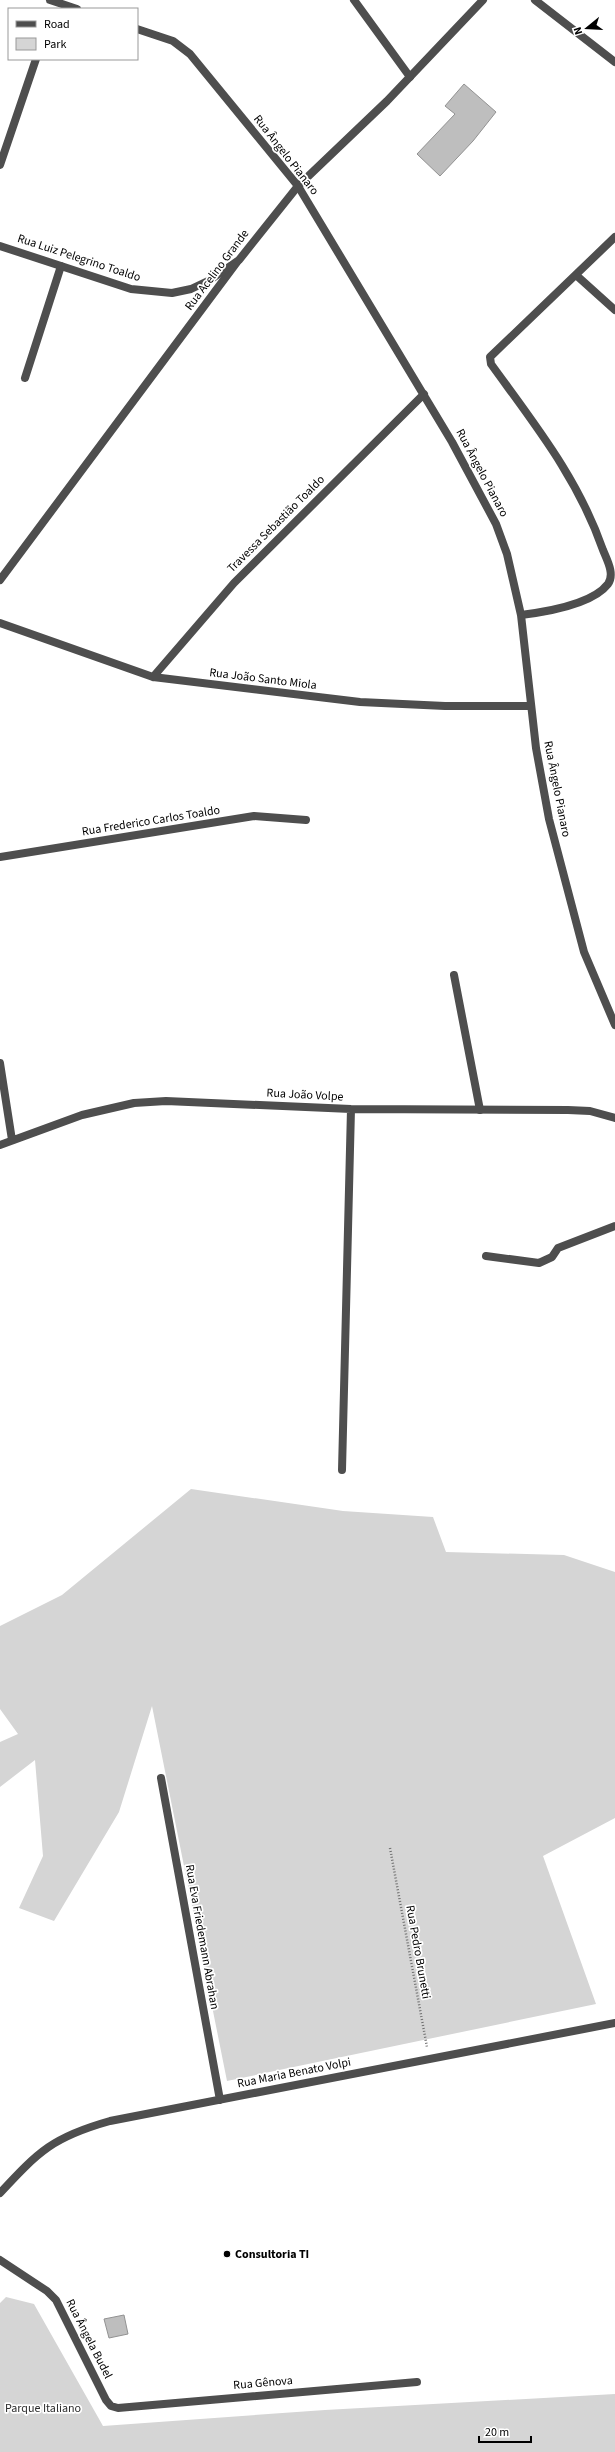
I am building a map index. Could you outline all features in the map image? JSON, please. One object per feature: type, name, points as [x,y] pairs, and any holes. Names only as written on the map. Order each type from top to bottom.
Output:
[{"type":"street","points":[[354,0],[410,77]]},
{"type":"street","name":"Rua Acelino Grande","points":[[0,580],[239,260],[298,186],[410,77],[483,0]]},
{"type":"street","points":[[535,0],[615,62]]},
{"type":"street","points":[[53,4],[72,8]]},
{"type":"street","name":"Rua Ângelo Pianaro","points":[[138,29],[173,41],[190,54],[298,186],[424,394],[474,480],[496,524],[507,554],[521,614],[531,706],[549,818],[574,919],[595,981],[615,1026]]},
{"type":"street","points":[[0,165],[36,60]]},
{"type":"street","points":[[521,614],[558,609],[578,602],[599,592],[608,584],[611,576],[598,535],[572,478],[492,364],[490,357],[615,237]]},
{"type":"street","name":"Rua Luiz Pelegrino Toaldo","points":[[0,246],[131,289],[172,293],[191,289],[210,280],[239,260]]},
{"type":"street","points":[[25,378],[61,266]]},
{"type":"street","points":[[576,275],[615,310]]},
{"type":"street","name":"Travessa Sebastião Toaldo","points":[[153,677],[234,583],[424,394]]},
{"type":"street","name":"Rua João Santo Miola","points":[[0,624],[153,677],[360,702],[444,706],[531,706]]},
{"type":"street","name":"Rua Frederico Carlos Toaldo","points":[[0,857],[254,816],[306,820]]},
{"type":"street","points":[[454,975],[480,1110]]},
{"type":"street","points":[[0,1063],[12,1140]]},
{"type":"street","name":"Rua João Volpe","points":[[0,1145],[82,1114],[134,1103],[202,1101],[351,1109],[568,1110],[590,1111],[615,1118]]},
{"type":"street","points":[[342,1470],[351,1109]]},
{"type":"street","points":[[486,1256],[539,1263],[552,1257],[558,1248],[615,1226]]},
{"type":"street","name":"Rua Eva Friedemann Abrahan","points":[[161,1778],[220,2100]]},
{"type":"street","name":"Rua Maria Benato Volpi","points":[[0,2193],[32,2158],[64,2136],[110,2121],[615,2023]]},
{"type":"street","name":"Rua Ângela Budel","points":[[0,2260],[47,2291],[56,2300],[106,2400],[112,2406]]},
{"type":"street","name":"Rua Gênova","points":[[112,2406],[118,2408],[417,2382]]},
{"type":"path","name":"Rua Pedro Brunetti","points":[[390,1848],[429,2059]]},
{"type":"green space","points":[[191,1489],[343,1511],[433,1517],[446,1552],[564,1555],[615,1572],[615,1818],[543,1856],[596,2004],[227,2081],[152,1706],[119,1812],[54,1921],[19,1908],[43,1856],[35,1760],[0,1787],[0,1742],[18,1734],[0,1709],[0,1626],[62,1595]]},
{"type":"green space","name":"Parque Italiano","points":[[6,2297],[34,2304],[103,2426],[325,2410],[615,2394],[615,2452],[0,2452],[0,2303]]},
{"type":"building","points":[[464,84],[496,112],[473,141],[440,176],[417,154],[455,114],[445,106]]},
{"type":"building","points":[[124,2315],[128,2334],[109,2338],[104,2319]]},
{"type":"place","name":"Consultoria TI","points":[[227,2254]]}]
